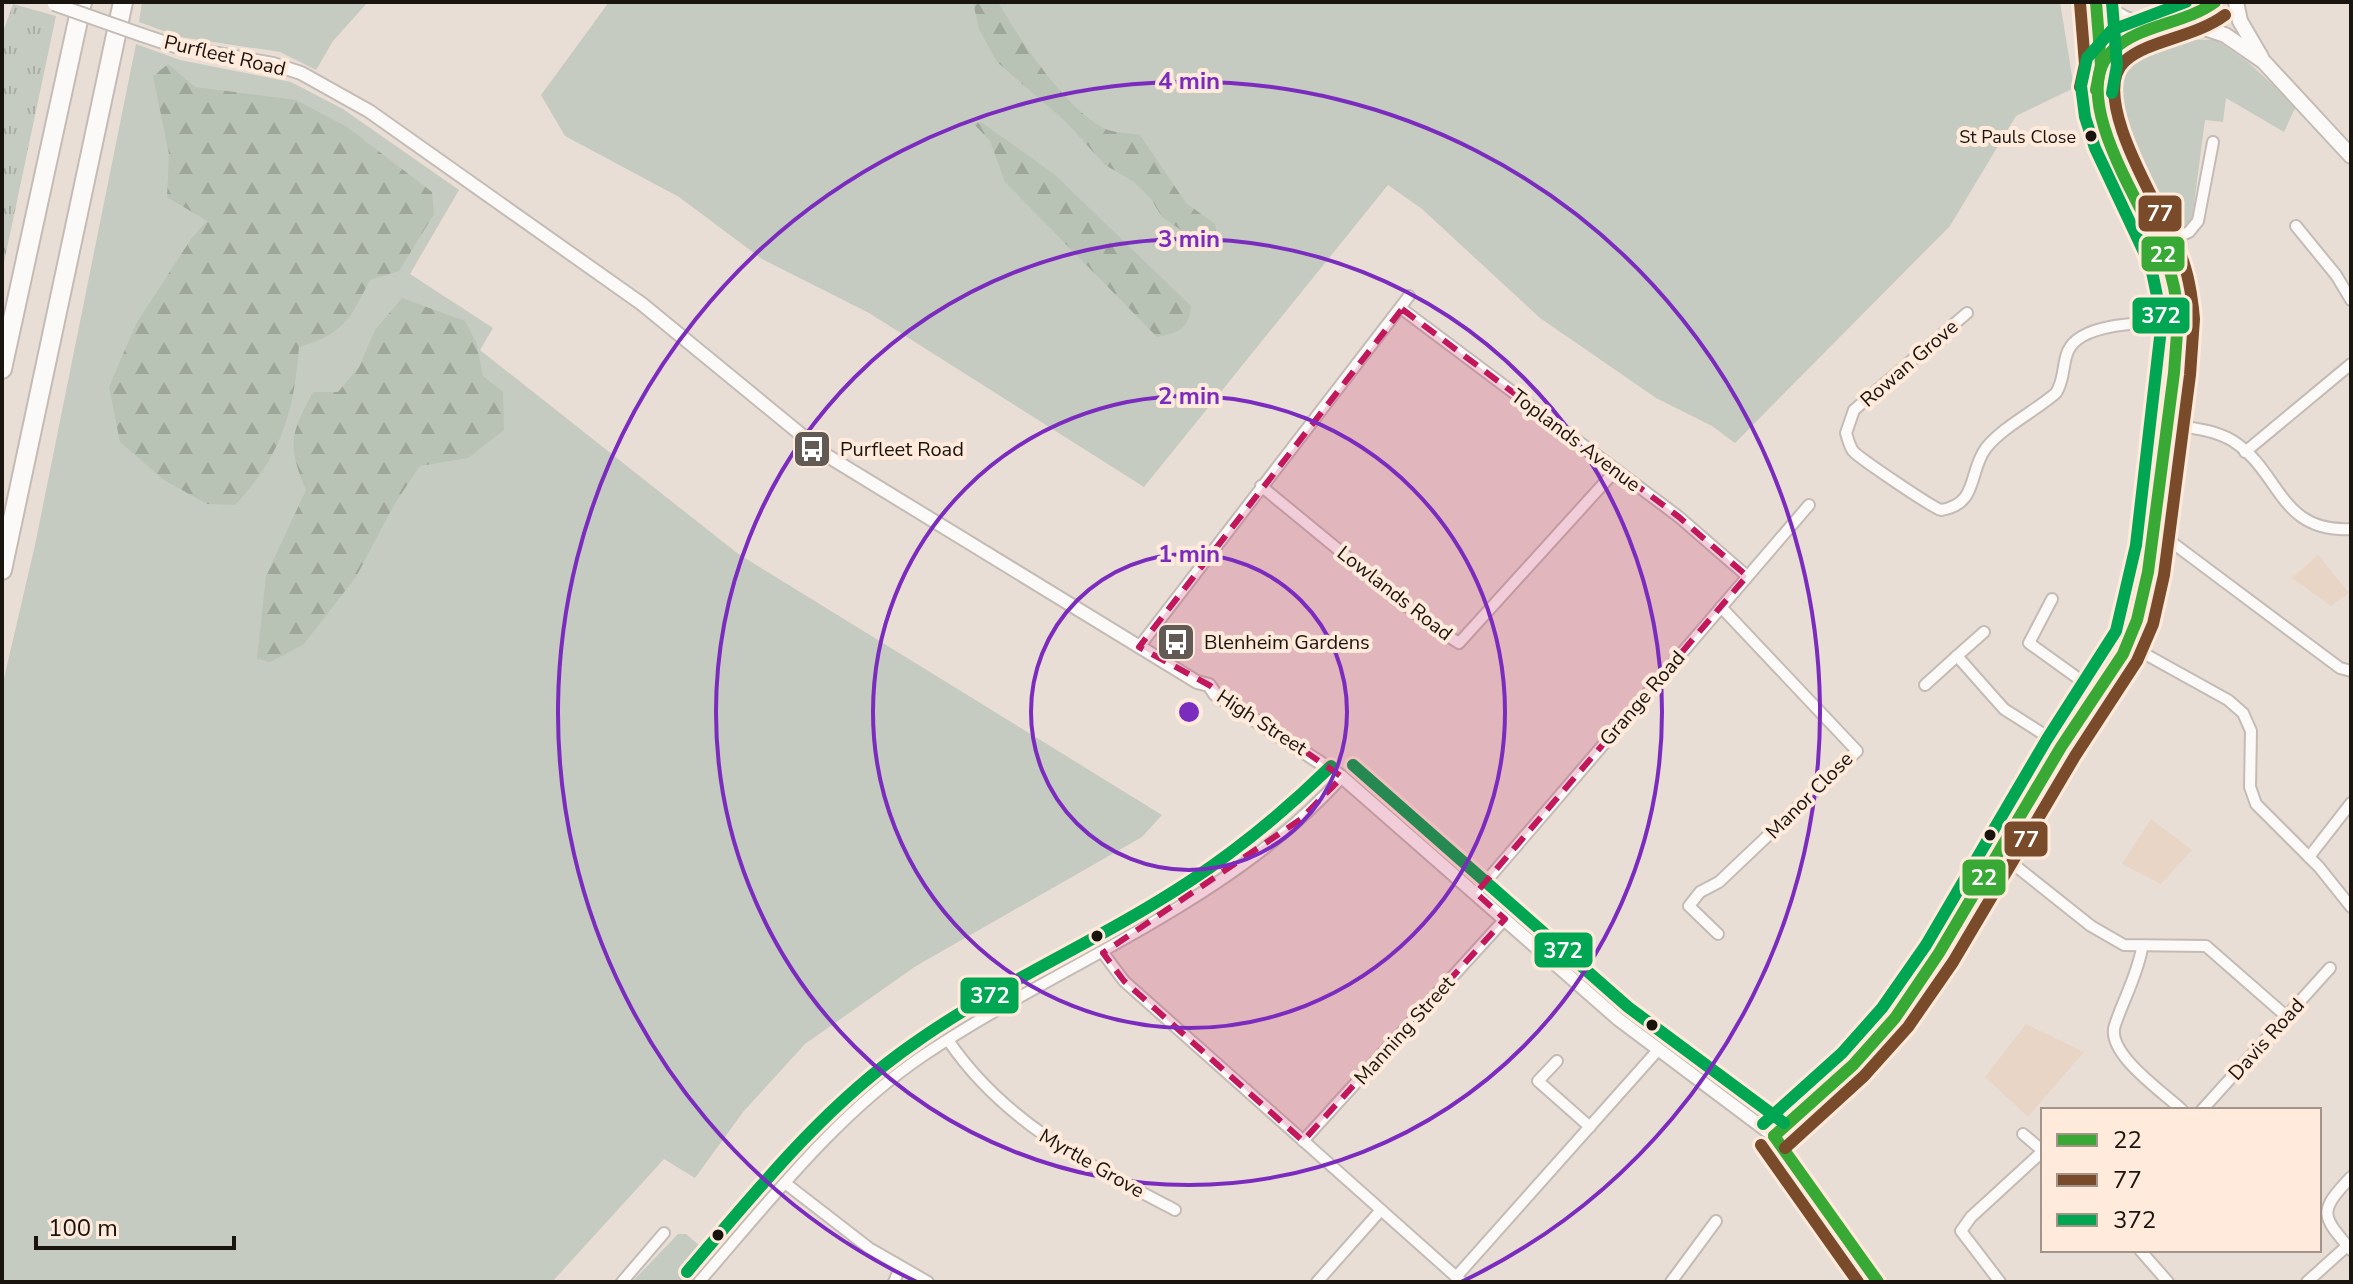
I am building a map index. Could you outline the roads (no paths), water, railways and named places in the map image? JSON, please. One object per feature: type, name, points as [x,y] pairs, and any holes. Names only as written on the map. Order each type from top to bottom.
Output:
[{"type":"highway","points":[[2,369],[82,2]]},
{"type":"highway","points":[[2,570],[123,2]]},
{"type":"main road","points":[[2098,2],[2129,21],[2156,28],[2187,22],[2215,2]]},
{"type":"main road","points":[[2236,2],[2240,21],[2263,61]]},
{"type":"main road","points":[[2187,22],[2225,35],[2263,61],[2351,156]]},
{"type":"street","points":[[1774,1136],[1894,1020],[2127,644],[2136,622],[2154,529],[2175,374],[2175,288],[2161,244],[2099,120],[2096,103],[2101,65],[2098,2]]},
{"type":"street","name":"Purfleet Road","points":[[51,3],[175,46],[273,64],[301,73],[369,111],[642,304],[826,455],[1139,647]]},
{"type":"street","points":[[2101,65],[2122,43],[2156,28]]},
{"type":"street","points":[[2161,244],[2189,232],[2198,221],[2213,142]]},
{"type":"street","points":[[2296,226],[2336,275],[2351,300]]},
{"type":"street","points":[[1139,647],[1409,296]]},
{"type":"street","name":"Toplands Avenue","points":[[1402,309],[1679,517],[1747,576]]},
{"type":"street","name":"Rowan Grove","points":[[1967,313],[1854,410],[1846,433],[1854,452],[1896,479],[1921,501],[1941,510],[1962,503],[1968,496],[1980,459],[1995,439],[2056,393],[2062,383],[2067,352],[2079,338],[2103,328],[2176,322]]},
{"type":"street","points":[[2245,452],[2351,364]]},
{"type":"street","points":[[2167,424],[2220,435],[2245,452],[2303,519],[2320,528],[2351,529]]},
{"type":"street","name":"Lowlands Road","points":[[1261,486],[1430,625],[1459,643],[1616,470]]},
{"type":"street","name":"Grange Road","points":[[1476,893],[1809,505]]},
{"type":"street","points":[[2154,529],[2340,668],[2351,671]]},
{"type":"street","points":[[2052,599],[2029,643],[2097,692]]},
{"type":"street","name":"Manor Close","points":[[1718,934],[1689,906],[1700,892],[1719,882],[1857,751],[1721,607]]},
{"type":"street","points":[[1925,685],[1984,632]]},
{"type":"street","points":[[2127,644],[2228,700],[2243,713],[2251,731],[2250,787],[2256,804],[2309,857],[2351,907]]},
{"type":"street","name":"High Street","points":[[1139,647],[1209,685],[1215,694],[1342,777]]},
{"type":"street","points":[[1957,656],[2011,715],[2062,746]]},
{"type":"street","points":[[699,1282],[785,1183],[864,1100],[948,1040],[1103,953],[1270,845],[1342,777],[1618,1019],[1774,1136],[1878,1282]]},
{"type":"street","points":[[2309,857],[2351,803]]},
{"type":"street","points":[[1998,852],[2106,937],[2142,948],[2206,946],[2286,1016]]},
{"type":"street","name":"Manning Street","points":[[1303,1141],[1505,919]]},
{"type":"street","points":[[2142,948],[2138,974],[2113,1028],[2113,1039],[2120,1054],[2180,1108]]},
{"type":"street","points":[[1103,953],[1124,981],[1459,1280],[1658,1050]]},
{"type":"street","name":"Davis Road","points":[[2204,1108],[2330,968]]},
{"type":"street","name":"Myrtle Grove","points":[[948,1040],[988,1088],[1042,1136],[1175,1210]]},
{"type":"street","points":[[1557,1061],[1538,1081],[1590,1127]]},
{"type":"street","points":[[2023,1134],[2041,1149]]},
{"type":"street","points":[[2000,1282],[1961,1231],[1971,1217],[2041,1153]]},
{"type":"street","points":[[2307,1282],[2349,1248],[2332,1229],[2325,1213],[2332,1197],[2351,1177]]},
{"type":"street","points":[[785,1183],[833,1224],[900,1268],[928,1282]]},
{"type":"street","points":[[1317,1282],[1381,1210]]},
{"type":"street","points":[[1671,1282],[1716,1221]]},
{"type":"street","points":[[622,1282],[664,1233]]},
{"type":"street","points":[[2142,1252],[2168,1282]]},
{"type":"street","points":[[894,1282],[900,1268]]},
{"type":"place","name":"St Pauls Close","points":[[2091,136]]},
{"type":"place","name":"Purfleet Road","points":[[812,449]]},
{"type":"place","name":"Blenheim Gardens","points":[[1176,642]]}]
